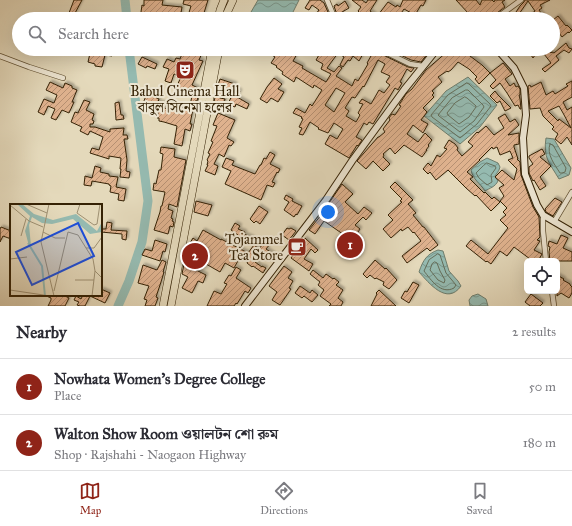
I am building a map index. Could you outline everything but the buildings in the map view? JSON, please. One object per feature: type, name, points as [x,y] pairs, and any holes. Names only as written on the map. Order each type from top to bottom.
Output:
[{"type":"main road","points":[[220,12],[224,0]]},
{"type":"main road","points":[[229,12],[233,0]]},
{"type":"main road","points":[[163,306],[211,56]]},
{"type":"main road","points":[[171,306],[218,56]]},
{"type":"street","points":[[327,0],[332,12]]},
{"type":"street","points":[[505,12],[521,0]]},
{"type":"street","points":[[0,56],[63,78]]},
{"type":"street","points":[[393,56],[410,64],[423,66]]},
{"type":"street","points":[[245,306],[326,200],[352,161],[404,90],[431,56]]},
{"type":"street","points":[[503,56],[514,68],[524,88],[526,115],[523,138],[525,174],[537,206],[543,215],[572,232]]},
{"type":"street","points":[[554,222],[572,192]]},
{"type":"street","points":[[543,215],[546,258]]},
{"type":"street","points":[[552,294],[554,306]]},
{"type":"water","points":[[258,0],[299,0],[293,12],[251,12]]},
{"type":"water","points":[[468,77],[497,105],[480,127],[460,144],[424,116],[446,91]]},
{"type":"water","points":[[546,138],[554,139],[571,168],[569,175],[559,179],[546,155]]},
{"type":"water","points":[[487,158],[498,163],[500,167],[495,177],[498,181],[497,183],[485,191],[475,179],[471,170]]},
{"type":"water","points":[[438,250],[443,251],[449,271],[461,286],[456,292],[450,294],[438,291],[419,272],[426,258],[431,253]]},
{"type":"water","points":[[478,294],[486,299],[488,306],[470,306],[469,300],[472,296]]},
{"type":"waterway","points":[[125,0],[126,12]]},
{"type":"waterway","points":[[118,306],[129,281],[142,242],[148,201],[130,56]]},
{"type":"place","name":"Babul Cinema Hall বাবুল সিনেমা হলের","points":[[185,70]]},
{"type":"place","name":"Nowhata Women's Degree College","points":[[350,245]]},
{"type":"place","name":"Tojammel Tea Store","points":[[297,247]]},
{"type":"place","name":"Walton Show Room ওয়ালটন শো রুম","points":[[195,256]]}]
